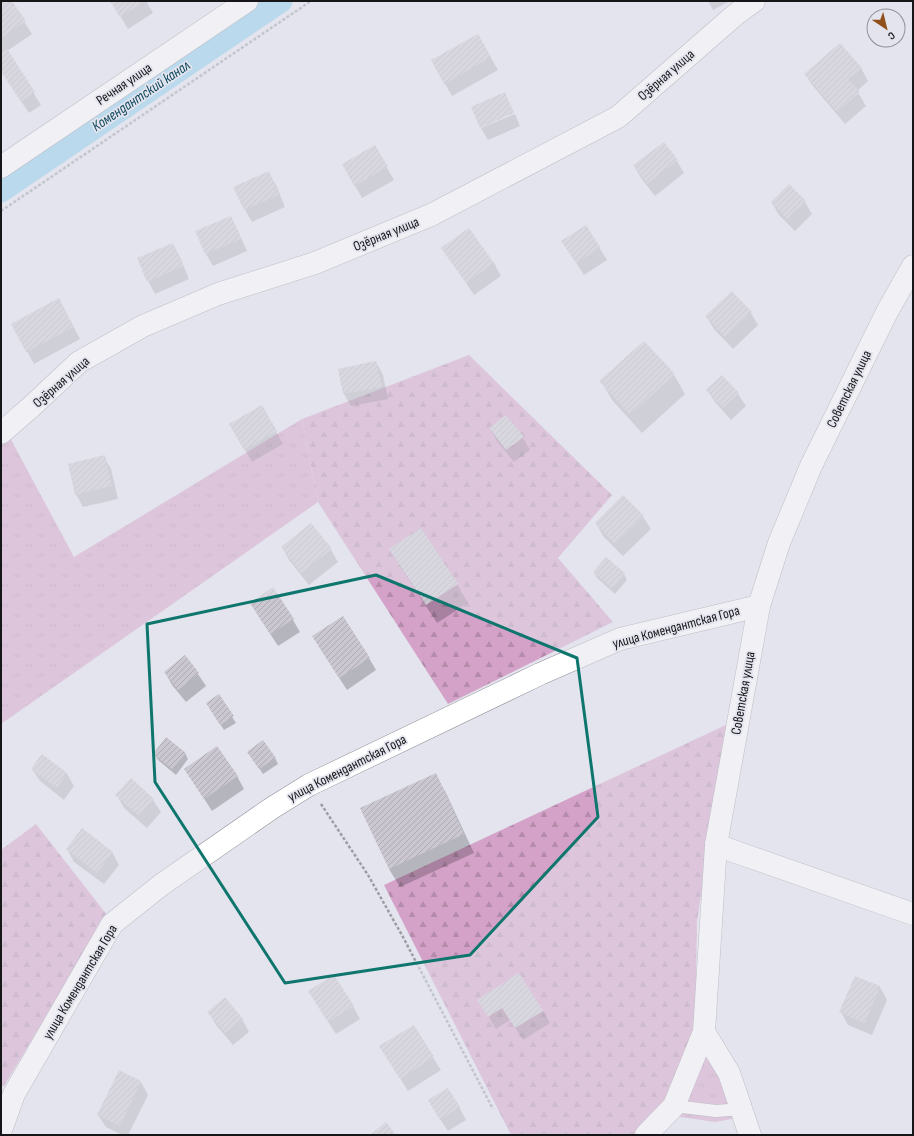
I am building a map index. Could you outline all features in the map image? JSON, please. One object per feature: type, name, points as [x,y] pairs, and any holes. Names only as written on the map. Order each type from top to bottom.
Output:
[{"type":"street","name":"Речная улица","points":[[1,167],[247,1]]},
{"type":"street","name":"Озёрная улица","points":[[1,433],[79,362],[143,326],[218,294],[315,263],[431,215],[618,117],[735,15],[754,1]]},
{"type":"street","name":"Советская улица","points":[[646,1135],[674,1106],[704,1032],[716,845],[759,606],[779,543],[811,466],[887,312],[913,266]]},
{"type":"street","name":"улица Комендантская Гора","points":[[1,1130],[14,1094],[112,924],[161,885],[272,808],[309,785],[540,674],[620,639],[759,606]]},
{"type":"street","points":[[716,845],[913,914]]},
{"type":"street","points":[[704,1032],[730,1073],[750,1135]]},
{"type":"lane","points":[[674,1106],[716,1111],[742,1109]]},
{"type":"path","points":[[1,211],[311,1]]},
{"type":"path","points":[[309,785],[368,875],[399,930],[493,1109]]},
{"type":"highlighted area","points":[[376,575],[577,658],[598,817],[470,955],[285,983],[155,782],[147,624]]},
{"type":"green space","points":[[469,355],[612,495],[558,558],[613,622],[448,704],[318,502],[302,419]]},
{"type":"green space","points":[[302,419],[318,502],[1,724],[1,441],[8,434],[74,557]]},
{"type":"green space","points":[[728,724],[697,921],[695,1030],[662,1105],[633,1135],[511,1135],[384,885]]},
{"type":"green space","points":[[36,824],[107,915],[4,1086],[1,1085],[1,850]]},
{"type":"green space","points":[[695,1030],[738,1068],[752,1106],[736,1118],[715,1122],[674,1116],[662,1105]]},
{"type":"building","points":[[1,1],[12,1],[26,21],[1,38]]},
{"type":"building","points":[[110,1],[145,1],[120,17]]},
{"type":"building","points":[[478,34],[491,57],[444,84],[431,60]]},
{"type":"building","points":[[840,43],[862,68],[848,79],[860,92],[837,112],[804,74]]},
{"type":"building","points":[[7,49],[35,92],[21,102],[1,71],[1,53]]},
{"type":"building","points":[[505,92],[514,113],[480,128],[471,107]]},
{"type":"building","points":[[664,142],[678,160],[647,184],[633,165]]},
{"type":"building","points":[[375,145],[388,167],[354,186],[342,164]]},
{"type":"building","points":[[269,171],[279,195],[244,210],[233,187]]},
{"type":"building","points":[[789,184],[806,201],[787,219],[771,202]]},
{"type":"building","points":[[231,216],[241,239],[205,254],[195,231]]},
{"type":"building","points":[[586,225],[600,247],[576,263],[561,241]]},
{"type":"building","points":[[469,228],[494,263],[466,283],[441,248]]},
{"type":"building","points":[[173,243],[183,266],[147,282],[137,258]]},
{"type":"building","points":[[732,291],[752,312],[725,337],[705,316]]},
{"type":"building","points":[[59,298],[74,327],[26,352],[11,324]]},
{"type":"building","points":[[644,341],[675,374],[630,415],[599,381]]},
{"type":"building","points":[[376,361],[382,387],[343,394],[338,369]]},
{"type":"building","points":[[722,375],[739,393],[723,408],[706,390]]},
{"type":"building","points":[[262,405],[277,431],[244,450],[229,424]]},
{"type":"building","points":[[506,415],[524,437],[506,450],[489,428]]},
{"type":"building","points":[[105,455],[112,486],[75,495],[68,464]]},
{"type":"building","points":[[623,495],[644,516],[615,544],[595,523]]},
{"type":"building","points":[[311,523],[332,549],[301,573],[281,547]]},
{"type":"building","points":[[421,528],[458,584],[426,605],[389,549]]},
{"type":"building","points":[[606,557],[625,573],[612,588],[593,572]]},
{"type":"building","points":[[273,587],[294,619],[270,634],[250,603]]},
{"type":"building","points":[[343,616],[370,658],[339,678],[312,636]]},
{"type":"building","points":[[185,655],[199,673],[178,690],[164,672]]},
{"type":"building","points":[[219,694],[234,716],[220,725],[206,703]]},
{"type":"building","points":[[166,737],[186,753],[172,769],[153,754]]},
{"type":"building","points":[[263,740],[276,758],[259,769],[247,752]]},
{"type":"building","points":[[217,746],[238,776],[204,799],[184,769]]},
{"type":"building","points":[[42,754],[67,773],[57,788],[31,769]]},
{"type":"building","points":[[436,773],[464,834],[389,869],[360,808]]},
{"type":"building","points":[[131,778],[154,799],[139,816],[115,795]]},
{"type":"building","points":[[82,828],[113,852],[97,873],[66,849]]},
{"type":"building","points":[[519,973],[543,1011],[515,1028],[502,1008],[488,1017],[477,1000]]},
{"type":"building","points":[[334,975],[354,1006],[328,1022],[308,991]]},
{"type":"building","points":[[855,976],[880,986],[865,1023],[839,1012]]},
{"type":"building","points":[[225,997],[243,1019],[225,1033],[207,1012]]},
{"type":"building","points":[[414,1025],[434,1057],[400,1079],[379,1046]]},
{"type":"building","points":[[119,1070],[141,1081],[120,1126],[97,1115]]},
{"type":"building","points":[[448,1088],[460,1107],[440,1120],[428,1100]]},
{"type":"building","points":[[386,1122],[396,1135],[370,1135]]},
{"type":"waterway","name":"Комендантский канал","points":[[1,191],[281,1]]}]
